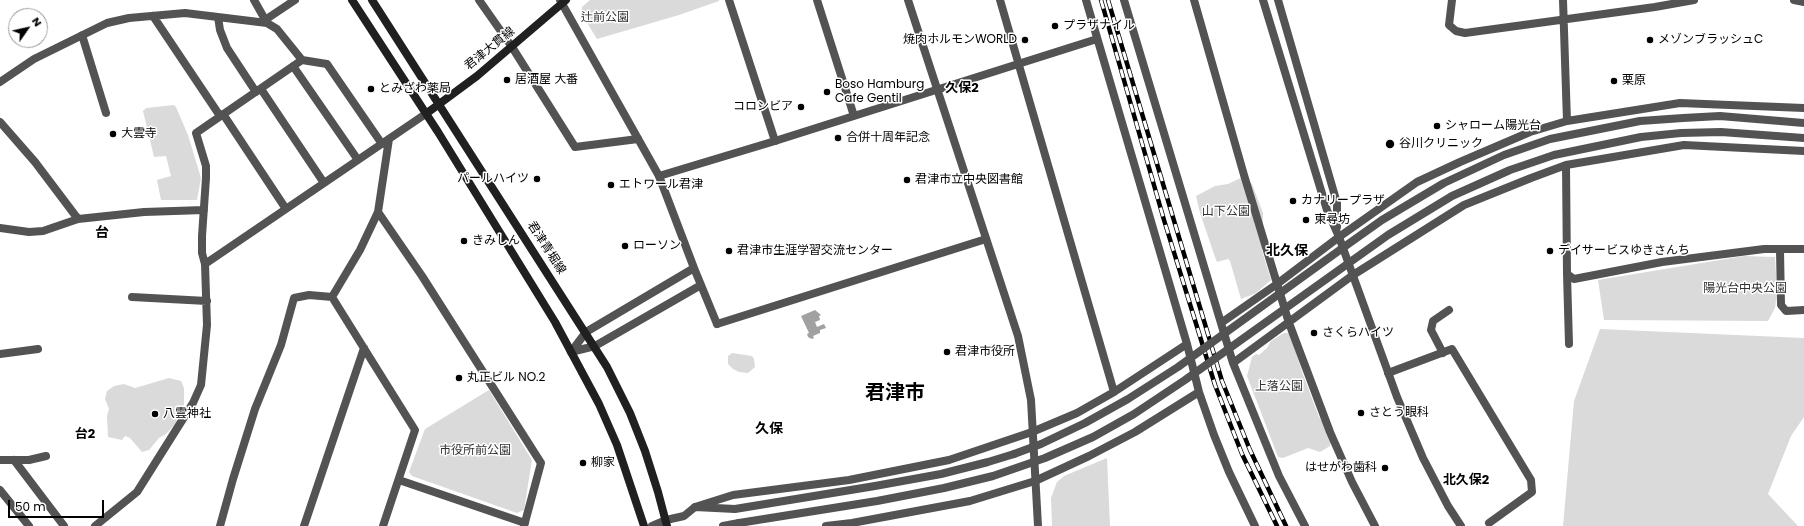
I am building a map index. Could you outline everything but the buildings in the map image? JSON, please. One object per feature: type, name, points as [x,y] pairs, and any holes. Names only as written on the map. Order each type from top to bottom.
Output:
[{"type":"main road","points":[[352,0],[426,113],[555,322],[599,404],[617,445],[644,526]]},
{"type":"main road","name":"君津青堀線","points":[[372,0],[595,346],[611,374],[642,445],[658,492],[666,523]]},
{"type":"main road","name":"君津大貫線","points":[[426,113],[512,47],[563,1]]},
{"type":"street","points":[[254,0],[266,21],[277,29],[302,60],[327,64],[382,144]]},
{"type":"street","points":[[0,82],[34,59],[107,23],[185,13],[266,21],[295,0]]},
{"type":"street","points":[[479,0],[512,47],[574,147],[638,140]]},
{"type":"street","points":[[728,0],[775,141]]},
{"type":"street","points":[[817,0],[854,116]]},
{"type":"street","points":[[908,0],[1018,336],[1031,400],[1038,526]]},
{"type":"street","points":[[1000,0],[1114,392]]},
{"type":"street","points":[[1086,0],[1187,344],[1199,392],[1229,472],[1255,526]]},
{"type":"street","points":[[1124,0],[1234,363],[1279,476],[1306,526]]},
{"type":"street","points":[[1194,0],[1289,323],[1330,432],[1352,482],[1375,526]]},
{"type":"street","points":[[1263,0],[1327,210],[1338,233],[1388,373],[1423,458],[1448,506],[1461,526]]},
{"type":"street","points":[[1278,0],[1337,203],[1338,233]]},
{"type":"street","points":[[1452,0],[1449,25],[1456,31],[1465,33],[1563,19],[1655,3],[1694,0]]},
{"type":"street","points":[[1562,0],[1567,121]]},
{"type":"street","points":[[1794,0],[1804,2]]},
{"type":"street","points":[[563,1],[659,176],[717,324],[986,239]]},
{"type":"street","points":[[153,16],[286,209]]},
{"type":"street","points":[[218,17],[220,30],[227,48],[324,183]]},
{"type":"street","points":[[82,35],[106,113]]},
{"type":"street","points":[[659,176],[775,141],[1097,39]]},
{"type":"street","points":[[95,526],[137,492],[193,403],[201,385],[207,325],[205,264],[202,248],[206,166],[196,133],[302,60]]},
{"type":"street","points":[[293,66],[358,160]]},
{"type":"street","points":[[1221,323],[1277,284],[1338,233],[1417,182],[1530,132],[1567,121],[1680,103],[1804,108]]},
{"type":"street","points":[[205,264],[426,113]]},
{"type":"street","points":[[695,507],[735,509],[941,474],[988,462],[1047,441],[1085,423],[1147,387],[1382,220],[1417,198],[1476,167],[1504,155],[1550,139],[1640,121],[1720,116],[1804,124]]},
{"type":"street","points":[[0,122],[35,162],[78,219]]},
{"type":"street","points":[[724,526],[877,501],[944,488],[992,476],[1046,458],[1093,436],[1134,414],[1185,380],[1402,226],[1452,196],[1510,170],[1554,155],[1641,137],[1681,133],[1721,132],[1804,138]]},
{"type":"street","points":[[332,297],[360,250],[378,212],[389,139]]},
{"type":"street","points":[[1234,363],[1353,275],[1464,205],[1531,178],[1566,165],[1684,145],[1804,151]]},
{"type":"street","points":[[1566,165],[1569,344]]},
{"type":"street","points":[[0,228],[29,232],[43,231],[78,219],[144,212],[204,210]]},
{"type":"street","points":[[378,212],[422,276],[541,463],[524,525],[399,480]]},
{"type":"street","points":[[1567,274],[1574,279],[1662,262],[1764,249],[1804,249]]},
{"type":"street","points":[[1780,250],[1781,305],[1786,311],[1804,310]]},
{"type":"street","points":[[571,352],[586,332],[694,268]]},
{"type":"street","points":[[571,352],[595,346],[701,285]]},
{"type":"street","points":[[220,526],[254,409],[281,345],[294,298],[309,295],[332,297]]},
{"type":"street","points":[[132,297],[207,301]]},
{"type":"street","points":[[332,297],[415,430],[383,526]]},
{"type":"street","points":[[1443,353],[1431,330],[1433,321],[1449,310]]},
{"type":"street","points":[[652,526],[666,523],[684,516],[695,507],[733,495],[850,480],[948,460],[1032,432],[1077,413],[1114,392],[1187,344]]},
{"type":"street","points":[[304,526],[364,348]]},
{"type":"street","points":[[0,354],[38,349]]},
{"type":"street","points":[[1388,373],[1452,349],[1531,480],[1532,492],[1489,523]]},
{"type":"street","points":[[826,526],[852,524],[970,501],[1035,481],[1089,456],[1135,432],[1199,392]]},
{"type":"street","points":[[0,460],[29,460],[46,456]]},
{"type":"street","points":[[14,460],[64,526]]},
{"type":"street","points":[[0,490],[29,526]]},
{"type":"green space","name":"辻前公園","points":[[590,0],[719,1],[679,15],[597,39],[581,13],[582,7]]},
{"type":"green space","points":[[174,105],[188,135],[201,178],[197,200],[161,200],[157,180],[171,176],[166,156],[154,157],[143,111],[146,108]]},
{"type":"green space","name":"山下公園","points":[[1243,177],[1252,184],[1263,213],[1262,251],[1271,280],[1256,293],[1241,299],[1230,261],[1228,259],[1217,262],[1200,213],[1196,196],[1215,186],[1228,184]]},
{"type":"green space","name":"陽光台中央公園","points":[[1744,256],[1775,257],[1777,292],[1775,308],[1768,321],[1604,320],[1598,280]]},
{"type":"green space","points":[[1600,329],[1804,338],[1804,417],[1791,436],[1768,494],[1798,526],[1563,526],[1574,401]]},
{"type":"green space","name":"上落公園","points":[[1284,333],[1290,333],[1302,372],[1319,417],[1331,442],[1330,446],[1320,452],[1308,448],[1283,458],[1278,457],[1247,376],[1252,357],[1256,354],[1259,355],[1267,348],[1271,341]]},
{"type":"green space","points":[[732,353],[752,356],[755,367],[748,373],[739,372],[733,369],[728,364],[728,356]]},
{"type":"green space","points":[[169,378],[181,381],[184,388],[184,406],[175,424],[166,434],[159,438],[149,450],[142,452],[130,438],[125,436],[122,440],[108,437],[107,416],[109,409],[105,399],[107,391],[114,386],[124,384],[135,388]]},
{"type":"green space","name":"市役所前公園","points":[[489,390],[532,460],[524,510],[517,513],[412,476],[409,472],[425,429]]},
{"type":"green space","points":[[1107,458],[1110,526],[1052,526],[1051,498],[1057,482],[1064,476]]},
{"type":"shaded area","points":[[815,310],[821,315],[819,316],[820,320],[815,322],[817,327],[824,324],[826,328],[820,330],[820,333],[813,336],[814,338],[812,339],[808,337],[807,334],[809,333],[801,316]]},
{"type":"railway","points":[[1101,0],[1164,220],[1215,385],[1242,454],[1277,526]]},
{"type":"railway","points":[[1108,0],[1222,381],[1250,450],[1286,526]]},
{"type":"place","name":"プラザナイル","points":[[1055,26]]},
{"type":"place","name":"焼肉ホルモンWORLD","points":[[1025,40]]},
{"type":"place","name":"メゾンブラッシュC","points":[[1650,40]]},
{"type":"place","name":"居酒屋 大番","points":[[507,80]]},
{"type":"place","name":"栗原","points":[[1614,81]]},
{"type":"place","name":"とみざわ薬局","points":[[371,89]]},
{"type":"place","name":"Boso Hamburg Cafe Gentil","points":[[827,92]]},
{"type":"place","name":"コロンビア","points":[[801,107]]},
{"type":"place","name":"シャローム陽光台","points":[[1437,126]]},
{"type":"place","name":"大雲寺","points":[[113,134]]},
{"type":"place","name":"合併十周年記念","points":[[838,138]]},
{"type":"place","name":"谷川クリニック","points":[[1390,144]]},
{"type":"place","name":"パールハイツ","points":[[537,179]]},
{"type":"place","name":"君津市立中央図書館","points":[[907,180]]},
{"type":"place","name":"エトワール君津","points":[[611,185]]},
{"type":"place","name":"カナリープラザ","points":[[1293,201]]},
{"type":"place","name":"東尋坊","points":[[1306,220]]},
{"type":"place","name":"きみしん","points":[[464,241]]},
{"type":"place","name":"ローソン","points":[[625,246]]},
{"type":"place","name":"君津市生涯学習交流センター","points":[[729,251]]},
{"type":"place","name":"デイサービスゆきさんち","points":[[1550,251]]},
{"type":"place","name":"さくらハイツ","points":[[1314,333]]},
{"type":"place","name":"君津市役所","points":[[947,352]]},
{"type":"place","name":"丸正ビル NO.2","points":[[459,378]]},
{"type":"place","name":"さとう眼科","points":[[1361,413]]},
{"type":"place","name":"八雲神社","points":[[155,414]]},
{"type":"place","name":"柳家","points":[[583,463]]},
{"type":"place","name":"はせがわ歯科","points":[[1385,468]]},
{"type":"district","name":"久保2","points":[[962,89]]},
{"type":"district","name":"台","points":[[102,233]]},
{"type":"district","name":"北久保","points":[[1287,251]]},
{"type":"district","name":"君津市","points":[[895,394]]},
{"type":"district","name":"久保","points":[[769,429]]},
{"type":"district","name":"台2","points":[[85,435]]},
{"type":"district","name":"北久保2","points":[[1466,481]]}]
